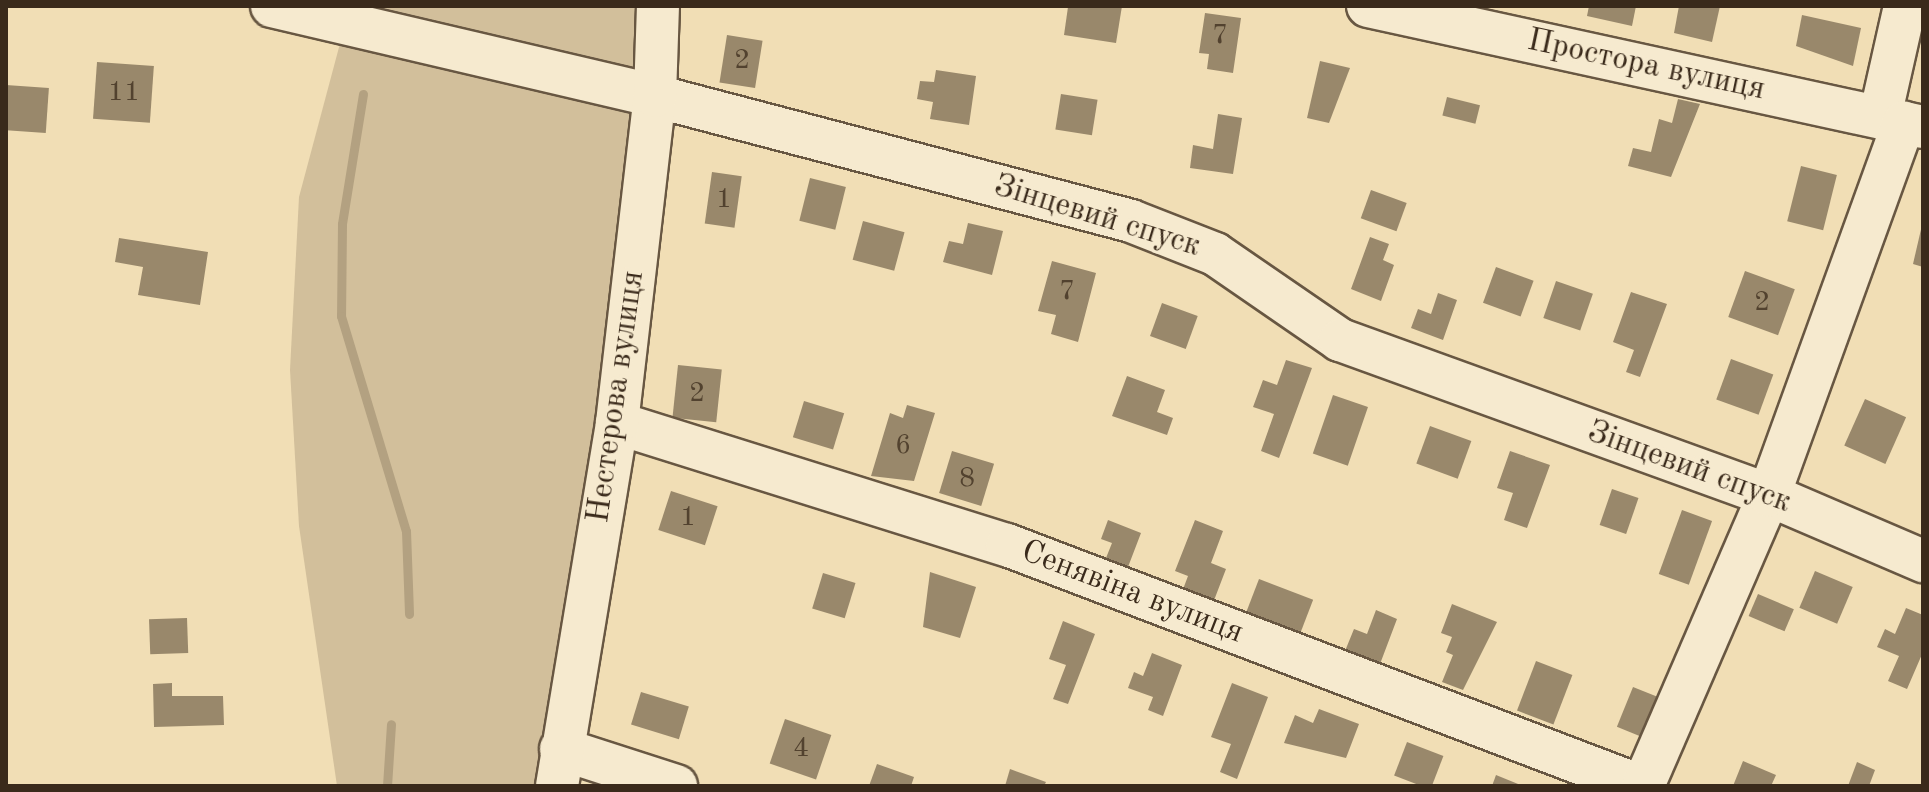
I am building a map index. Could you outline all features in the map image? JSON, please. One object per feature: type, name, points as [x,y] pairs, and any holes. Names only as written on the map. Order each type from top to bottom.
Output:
[{"type":"street","name":"Зінцевий спуск","points":[[272,6],[326,12],[1131,221],[1215,254],[1340,340],[1769,495],[1923,561]]},
{"type":"street","name":"Нестерова вулиця","points":[[559,768],[617,423],[655,96],[658,6]]},
{"type":"street","name":"Простора вулиця","points":[[1368,6],[1902,122]]},
{"type":"street","points":[[1641,786],[1769,495],[1902,122],[1905,6]]},
{"type":"street","name":"Сенявіна вулиця","points":[[617,423],[1007,545],[1641,786]]},
{"type":"street","points":[[559,768],[676,786]]},
{"type":"shaded area","points":[[343,6],[642,6],[640,76]]},
{"type":"shaded area","points":[[342,36],[638,107],[600,419],[534,786],[337,786],[299,526],[290,370],[299,197]]},
{"type":"building","points":[[1122,6],[1116,43],[1064,35],[1068,7]]},
{"type":"building","points":[[1589,6],[1636,6],[1632,26],[1587,16]]},
{"type":"building","points":[[1679,6],[1720,6],[1712,42],[1674,33]]},
{"type":"building","points":[[1205,13],[1241,18],[1233,73],[1207,69],[1209,54],[1199,53]]},
{"type":"building","points":[[1802,15],[1861,28],[1853,66],[1796,46]]},
{"type":"building","points":[[727,35],[763,41],[755,88],[719,82]]},
{"type":"building","points":[[1320,61],[1350,68],[1329,123],[1307,118]]},
{"type":"building","points":[[97,62],[154,66],[150,123],[93,119]]},
{"type":"building","points":[[936,70],[976,76],[969,125],[930,119],[933,102],[917,99],[920,81],[934,82]]},
{"type":"building","points":[[6,85],[49,88],[46,133],[6,130]]},
{"type":"building","points":[[1061,94],[1098,100],[1092,135],[1055,130]]},
{"type":"building","points":[[1447,97],[1480,105],[1475,124],[1442,115]]},
{"type":"building","points":[[1678,99],[1700,104],[1671,177],[1628,166],[1633,148],[1651,152],[1659,119],[1672,123]]},
{"type":"building","points":[[1218,114],[1242,118],[1233,174],[1190,168],[1193,145],[1213,149]]},
{"type":"building","points":[[1801,166],[1837,175],[1823,230],[1787,221]]},
{"type":"building","points":[[712,172],[742,176],[734,228],[705,223]]},
{"type":"building","points":[[810,178],[846,187],[835,230],[799,221]]},
{"type":"building","points":[[1371,190],[1407,203],[1396,231],[1361,218]]},
{"type":"building","points":[[863,221],[905,232],[894,271],[853,260]]},
{"type":"building","points":[[968,223],[1003,231],[992,275],[943,262],[949,241],[963,244]]},
{"type":"building","points":[[1923,225],[1923,267],[1913,264]]},
{"type":"building","points":[[1370,237],[1389,244],[1383,260],[1394,265],[1381,301],[1351,289]]},
{"type":"building","points":[[119,238],[208,252],[200,305],[138,295],[143,267],[115,262]]},
{"type":"building","points":[[1052,261],[1096,273],[1078,342],[1051,334],[1056,315],[1038,311]]},
{"type":"building","points":[[1496,267],[1534,281],[1521,316],[1483,303]]},
{"type":"building","points":[[1745,271],[1795,289],[1778,335],[1728,317]]},
{"type":"building","points":[[1556,281],[1593,294],[1580,331],[1543,318]]},
{"type":"building","points":[[1631,292],[1667,304],[1640,377],[1626,372],[1634,350],[1613,342]]},
{"type":"building","points":[[1438,293],[1457,300],[1443,340],[1411,328],[1418,309],[1431,314]]},
{"type":"building","points":[[1162,303],[1198,316],[1186,349],[1150,336]]},
{"type":"building","points":[[1731,359],[1773,374],[1759,415],[1716,399]]},
{"type":"building","points":[[1286,360],[1312,368],[1279,458],[1261,451],[1274,414],[1253,407],[1263,380],[1277,385]]},
{"type":"building","points":[[678,365],[722,370],[716,422],[672,418]]},
{"type":"building","points":[[1127,376],[1165,390],[1157,412],[1173,418],[1167,435],[1112,416]]},
{"type":"building","points":[[1333,395],[1368,407],[1348,466],[1313,454]]},
{"type":"building","points":[[1865,399],[1906,417],[1885,464],[1844,446]]},
{"type":"building","points":[[804,401],[844,413],[833,450],[793,437]]},
{"type":"building","points":[[907,405],[935,413],[914,481],[871,476],[890,413],[903,418]]},
{"type":"building","points":[[1430,426],[1471,441],[1458,479],[1416,464]]},
{"type":"building","points":[[952,451],[994,464],[981,506],[939,493]]},
{"type":"building","points":[[1510,451],[1550,465],[1527,528],[1504,520],[1513,493],[1497,488]]},
{"type":"building","points":[[1612,489],[1638,498],[1626,534],[1600,525]]},
{"type":"building","points":[[671,491],[718,506],[705,545],[658,530]]},
{"type":"building","points":[[1682,510],[1712,521],[1689,585],[1659,574]]},
{"type":"building","points":[[1108,520],[1141,533],[1128,567],[1106,558],[1112,543],[1101,539]]},
{"type":"building","points":[[1195,520],[1223,531],[1211,563],[1226,569],[1213,603],[1182,592],[1188,576],[1175,571]]},
{"type":"building","points":[[1815,571],[1853,587],[1837,624],[1799,608]]},
{"type":"building","points":[[930,572],[976,587],[960,638],[923,627]]},
{"type":"building","points":[[823,573],[856,583],[845,618],[812,608]]},
{"type":"building","points":[[1259,579],[1313,600],[1300,634],[1246,614]]},
{"type":"building","points":[[1758,594],[1794,609],[1785,631],[1749,616]]},
{"type":"building","points":[[1452,604],[1497,622],[1463,690],[1442,682],[1453,655],[1446,652],[1452,637],[1441,633]]},
{"type":"building","points":[[1906,608],[1923,615],[1923,652],[1907,689],[1888,681],[1899,656],[1877,647],[1885,629],[1895,634]]},
{"type":"building","points":[[1376,610],[1397,619],[1380,664],[1345,651],[1354,629],[1367,634]]},
{"type":"building","points":[[187,618],[188,653],[150,654],[149,619]]},
{"type":"building","points":[[1063,621],[1095,634],[1068,704],[1053,699],[1066,665],[1049,659]]},
{"type":"building","points":[[1152,653],[1182,665],[1163,716],[1148,710],[1153,697],[1128,688],[1134,672],[1143,676]]},
{"type":"building","points":[[1536,661],[1572,675],[1553,724],[1517,710]]},
{"type":"building","points":[[172,683],[172,696],[223,696],[224,725],[154,727],[153,684]]},
{"type":"building","points":[[1232,683],[1268,697],[1237,779],[1220,772],[1231,744],[1211,737]]},
{"type":"building","points":[[1633,687],[1660,698],[1644,738],[1617,727]]},
{"type":"building","points":[[641,692],[689,707],[679,739],[631,725]]},
{"type":"building","points":[[1319,709],[1359,724],[1346,758],[1284,743],[1295,715],[1313,723]]},
{"type":"building","points":[[785,719],[831,735],[816,779],[770,763]]},
{"type":"building","points":[[1407,742],[1443,756],[1432,786],[1421,786],[1394,776]]},
{"type":"building","points":[[1743,761],[1776,775],[1771,786],[1733,786]]},
{"type":"building","points":[[1857,762],[1875,770],[1869,786],[1848,786]]},
{"type":"building","points":[[877,764],[914,777],[911,786],[869,786]]},
{"type":"building","points":[[1010,769],[1046,782],[1044,786],[1005,786]]},
{"type":"building","points":[[1496,775],[1523,786],[1492,786]]},
{"type":"waterway","points":[[363,94],[342,224],[341,316],[406,531],[409,614]]},
{"type":"waterway","points":[[387,786],[391,724]]}]
